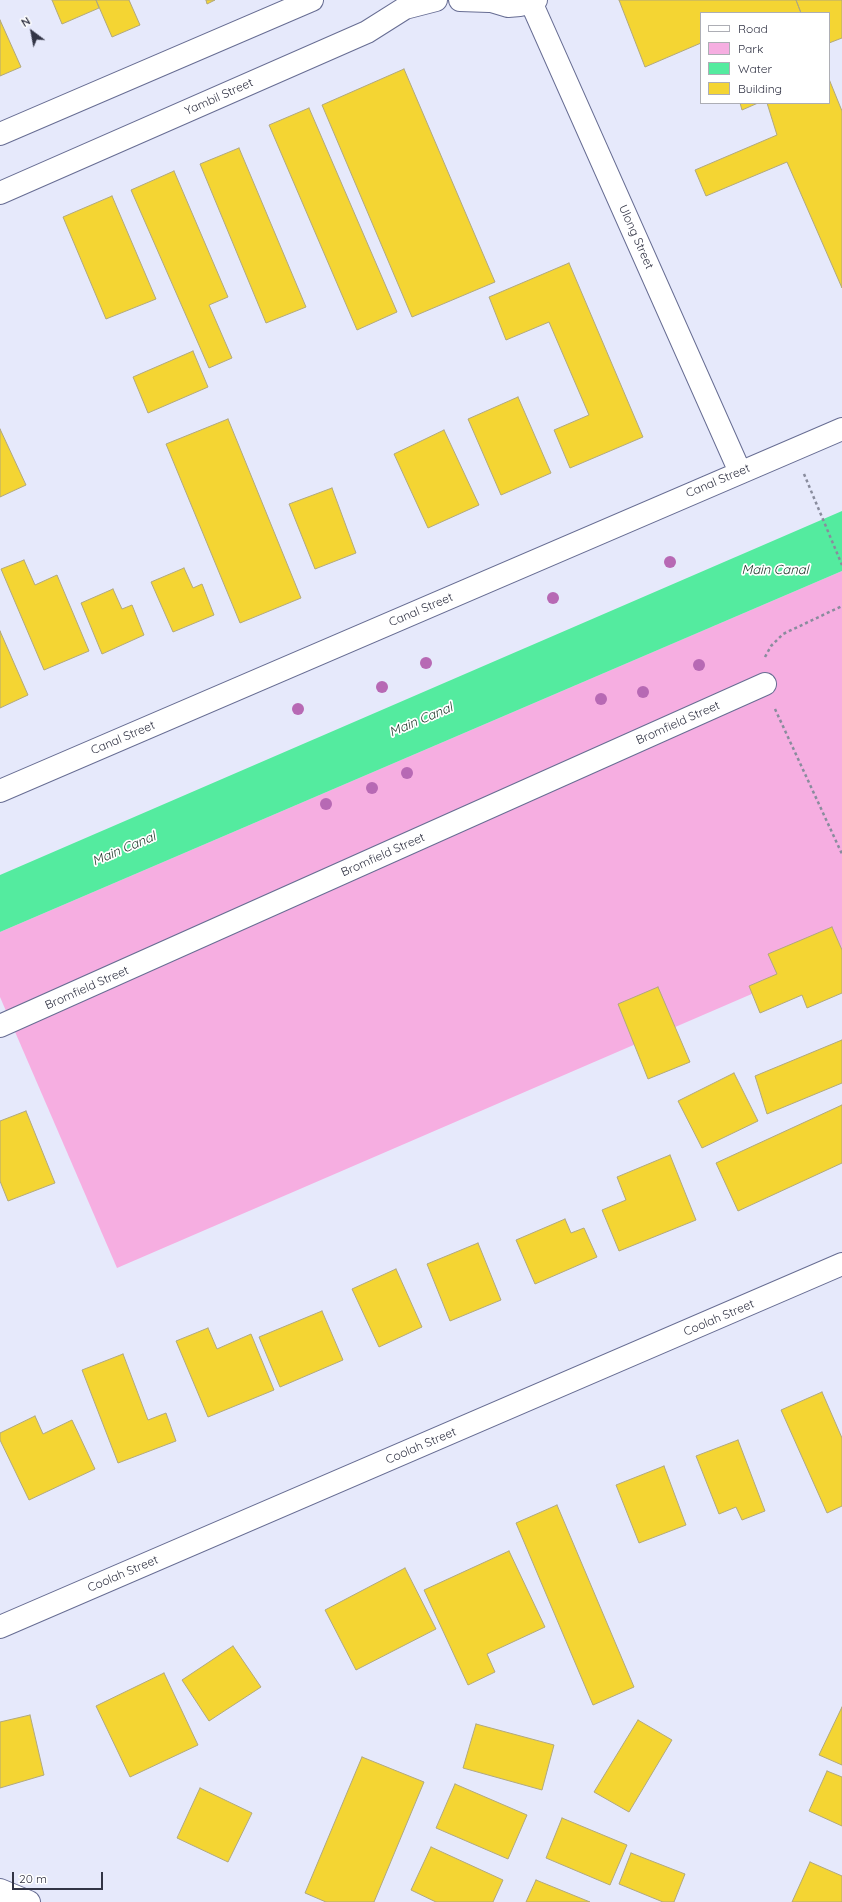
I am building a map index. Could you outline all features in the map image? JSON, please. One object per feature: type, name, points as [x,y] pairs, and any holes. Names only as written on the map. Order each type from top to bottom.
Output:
[{"type":"street","points":[[0,134],[312,0]]},
{"type":"street","name":"Yambil Street","points":[[0,192],[367,32],[405,8],[436,0]]},
{"type":"street","points":[[460,0],[489,1],[508,6],[534,1]]},
{"type":"street","name":"Ulong Street","points":[[534,1],[740,472]]},
{"type":"street","name":"Canal Street","points":[[0,791],[842,429]]},
{"type":"street","name":"Bromfield Street","points":[[0,1026],[765,684]]},
{"type":"street","name":"Coolah Street","points":[[0,1627],[842,1264]]},
{"type":"street","points":[[0,1890],[29,1902]]},
{"type":"path","points":[[804,474],[842,565]]},
{"type":"path","points":[[842,606],[784,634],[771,646],[764,658],[762,674],[765,684],[842,854]]},
{"type":"green space","points":[[842,571],[842,955],[117,1268],[0,997],[0,932]]},
{"type":"water","name":"Main Canal","points":[[842,511],[842,571],[0,932],[0,875]]},
{"type":"building","points":[[52,0],[96,0],[99,8],[62,24]]},
{"type":"building","points":[[96,0],[129,0],[140,25],[112,37]]},
{"type":"building","points":[[206,0],[215,0],[207,4]]},
{"type":"building","points":[[619,0],[796,0],[801,12],[700,12],[700,43],[645,67]]},
{"type":"building","points":[[796,0],[842,0],[842,38],[830,43],[830,12],[801,12]]},
{"type":"building","points":[[0,20],[21,67],[0,76]]},
{"type":"building","points":[[404,69],[495,282],[412,317],[322,105]]},
{"type":"building","points":[[830,81],[842,111],[842,288],[787,162],[706,196],[695,170],[777,135],[767,104],[830,104]]},
{"type":"building","points":[[740,104],[756,104],[742,110]]},
{"type":"building","points":[[309,108],[397,312],[357,330],[269,125]]},
{"type":"building","points":[[239,148],[306,307],[266,323],[200,164]]},
{"type":"building","points":[[174,171],[228,297],[209,305],[232,358],[209,368],[131,190]]},
{"type":"building","points":[[112,196],[156,299],[106,319],[63,217]]},
{"type":"building","points":[[569,263],[643,437],[570,468],[554,430],[589,415],[549,322],[506,340],[489,297]]},
{"type":"building","points":[[193,351],[208,387],[148,413],[133,377]]},
{"type":"building","points":[[518,397],[551,473],[501,495],[468,419]]},
{"type":"building","points":[[228,419],[301,598],[240,623],[166,444]]},
{"type":"building","points":[[0,429],[26,485],[0,497]]},
{"type":"building","points":[[444,430],[479,505],[428,528],[394,454]]},
{"type":"building","points":[[332,488],[356,553],[315,569],[289,504]]},
{"type":"building","points":[[24,560],[35,585],[57,575],[89,651],[44,670],[1,569]]},
{"type":"building","points":[[184,568],[193,588],[202,584],[214,615],[173,632],[151,582]]},
{"type":"building","points":[[113,589],[122,609],[132,605],[144,635],[102,654],[81,603]]},
{"type":"building","points":[[0,631],[28,695],[0,708]]},
{"type":"building","points":[[832,927],[842,950],[842,993],[807,1008],[802,995],[760,1013],[749,986],[777,974],[768,954]]},
{"type":"building","points":[[658,987],[690,1062],[648,1079],[618,1004]]},
{"type":"building","points":[[842,1040],[842,1083],[767,1114],[755,1076]]},
{"type":"building","points":[[734,1073],[758,1121],[702,1148],[678,1101]]},
{"type":"building","points":[[842,1105],[842,1163],[738,1211],[716,1163]]},
{"type":"building","points":[[26,1111],[55,1183],[8,1201],[0,1181],[0,1121]]},
{"type":"building","points":[[670,1155],[696,1220],[619,1251],[602,1210],[626,1200],[617,1177]]},
{"type":"building","points":[[565,1219],[571,1233],[584,1228],[597,1257],[535,1284],[516,1240]]},
{"type":"building","points":[[478,1243],[501,1300],[450,1321],[427,1264]]},
{"type":"building","points":[[396,1269],[422,1327],[379,1347],[352,1289]]},
{"type":"building","points":[[322,1311],[343,1360],[280,1387],[259,1337]]},
{"type":"building","points":[[208,1328],[217,1349],[251,1334],[274,1390],[208,1417],[176,1341]]},
{"type":"building","points":[[123,1354],[148,1420],[166,1413],[176,1441],[118,1463],[82,1370]]},
{"type":"building","points":[[822,1392],[842,1438],[842,1506],[827,1513],[781,1410]]},
{"type":"building","points":[[35,1416],[43,1434],[72,1420],[95,1469],[29,1500],[0,1440],[0,1433]]},
{"type":"building","points":[[738,1440],[765,1511],[742,1520],[736,1507],[719,1514],[696,1456]]},
{"type":"building","points":[[664,1466],[686,1525],[639,1543],[616,1485]]},
{"type":"building","points":[[557,1505],[634,1687],[593,1705],[516,1523]]},
{"type":"building","points":[[509,1551],[545,1627],[487,1654],[495,1672],[468,1685],[424,1590]]},
{"type":"building","points":[[405,1568],[436,1629],[356,1670],[325,1610]]},
{"type":"building","points":[[233,1646],[261,1687],[209,1721],[182,1680]]},
{"type":"building","points":[[164,1673],[198,1745],[130,1777],[96,1706]]},
{"type":"building","points":[[842,1707],[842,1765],[819,1755]]},
{"type":"building","points":[[30,1715],[44,1775],[0,1788],[0,1722]]},
{"type":"building","points":[[638,1720],[672,1740],[629,1812],[594,1792]]},
{"type":"building","points":[[476,1724],[554,1745],[542,1790],[463,1768]]},
{"type":"building","points":[[362,1757],[424,1782],[374,1902],[326,1902],[305,1893]]},
{"type":"building","points":[[827,1771],[842,1777],[842,1826],[809,1811]]},
{"type":"building","points":[[455,1784],[527,1815],[508,1859],[436,1828]]},
{"type":"building","points":[[200,1788],[252,1813],[228,1862],[177,1838]]},
{"type":"building","points":[[562,1818],[627,1845],[610,1885],[546,1858]]},
{"type":"building","points":[[431,1847],[503,1880],[493,1902],[436,1902],[411,1890]]},
{"type":"building","points":[[631,1853],[685,1874],[674,1902],[663,1902],[619,1884]]},
{"type":"building","points":[[810,1862],[842,1876],[842,1902],[792,1902]]},
{"type":"building","points":[[536,1880],[590,1902],[526,1902]]}]
